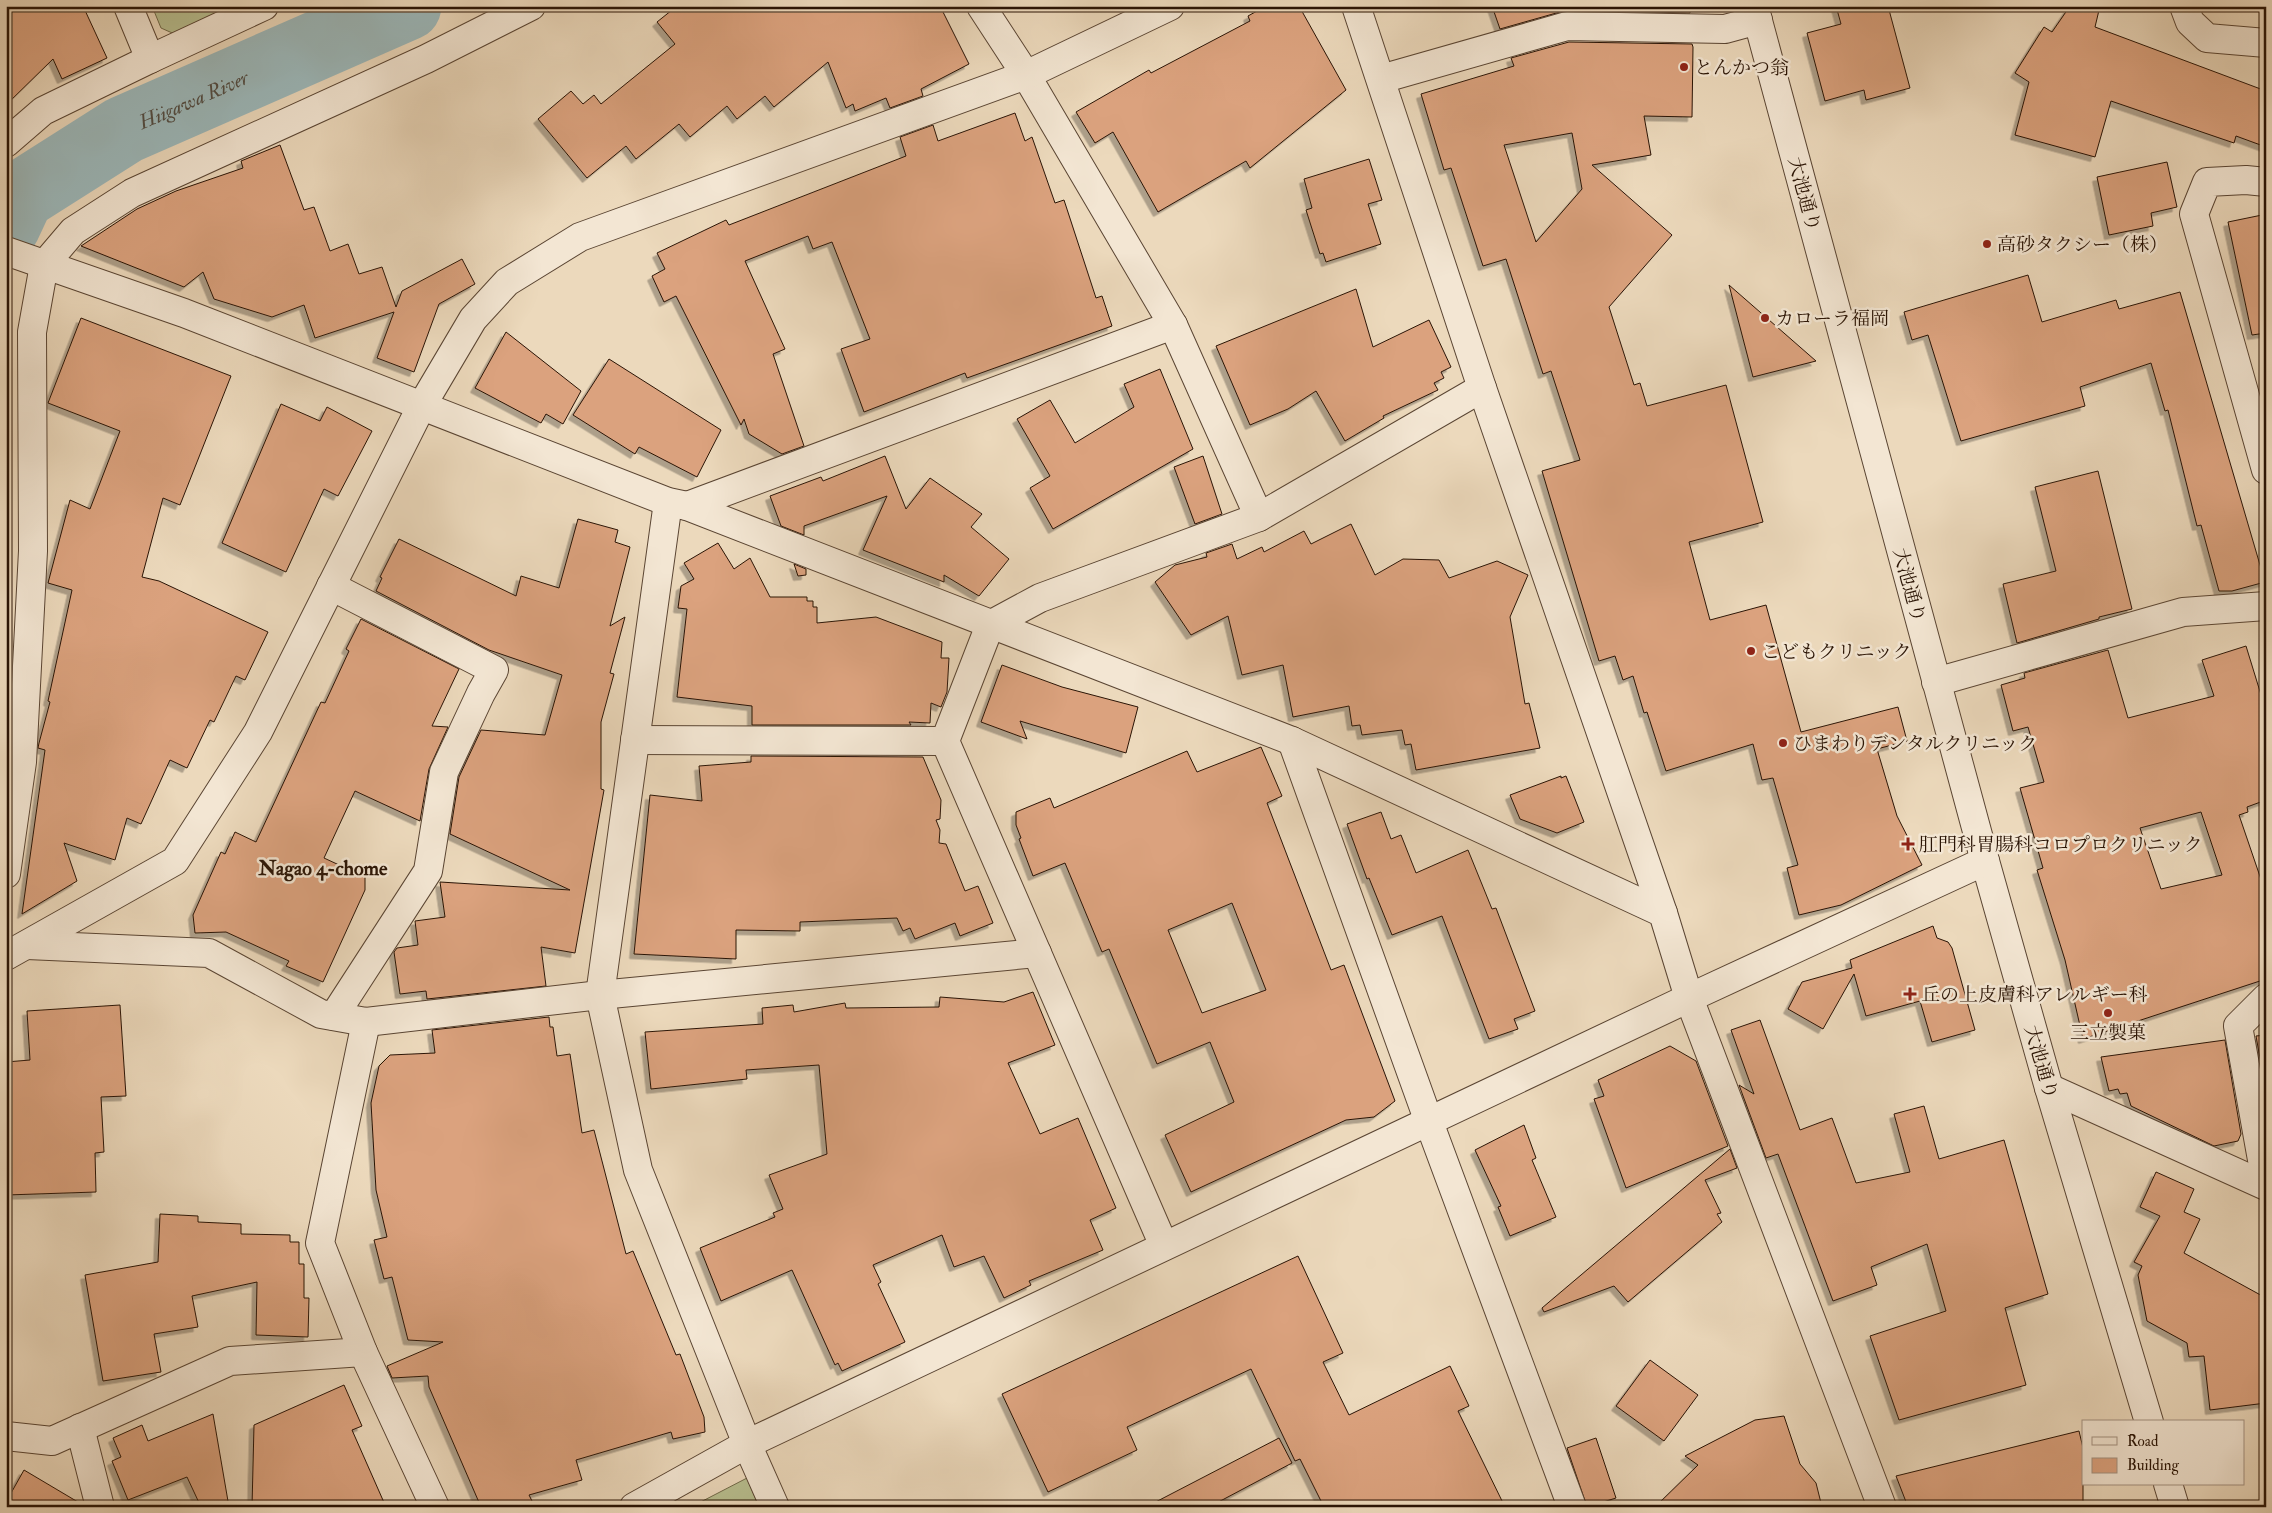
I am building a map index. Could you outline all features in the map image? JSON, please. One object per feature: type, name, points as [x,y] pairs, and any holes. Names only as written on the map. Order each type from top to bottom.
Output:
[{"type":"street","points":[[128,6],[150,59]]},
{"type":"street","points":[[6,143],[43,111],[264,6]]},
{"type":"street","points":[[6,874],[22,762],[34,551],[32,332],[44,265],[73,231],[132,193],[426,58],[531,6]]},
{"type":"street","points":[[982,6],[1026,75],[1173,325],[1259,518]]},
{"type":"street","points":[[16,951],[175,861],[258,732],[421,407],[473,319],[507,282],[580,237],[1026,75],[1170,6]]},
{"type":"street","points":[[1356,6],[1482,388],[1663,913],[1689,998],[1882,1507]]},
{"type":"street","points":[[2184,6],[2190,22],[2207,38],[2266,43]]},
{"type":"street","points":[[1381,79],[1566,26],[1726,29],[1756,13]]},
{"type":"street","name":"大池通り","points":[[1756,13],[1985,860],[2049,1088],[2148,1420]]},
{"type":"street","points":[[2266,182],[2246,180],[2207,182],[2194,214],[2266,470]]},
{"type":"street","points":[[6,251],[184,313],[421,407],[1292,741],[1663,913]]},
{"type":"street","points":[[678,504],[1173,325]]},
{"type":"street","points":[[1164,1246],[945,742],[990,625],[1040,598],[1259,518],[1482,388]]},
{"type":"street","points":[[678,504],[635,740],[600,996],[638,1170],[747,1444],[775,1507]]},
{"type":"street","points":[[331,586],[494,670],[481,692],[444,772],[428,872],[334,1016]]},
{"type":"street","points":[[1936,682],[2183,612],[2266,606]]},
{"type":"street","points":[[635,740],[945,742]]},
{"type":"street","points":[[1292,741],[1429,1122],[1572,1507]]},
{"type":"street","points":[[634,1507],[747,1444],[1985,860]]},
{"type":"street","points":[[16,951],[209,952],[321,1014],[366,1022],[600,996],[1037,953]]},
{"type":"street","points":[[2266,998],[2238,1026],[2266,1184]]},
{"type":"street","points":[[366,1022],[320,1243],[363,1352],[435,1507]]},
{"type":"street","points":[[2049,1088],[2266,1184]]},
{"type":"street","points":[[6,1436],[52,1441],[230,1361],[363,1352]]},
{"type":"street","points":[[80,1428],[100,1507]]},
{"type":"street","points":[[2169,1486],[2175,1507]]},
{"type":"green space","points":[[152,6],[238,6],[179,36],[161,28]]},
{"type":"green space","points":[[747,1478],[759,1507],[691,1507]]},
{"type":"building","points":[[6,6],[83,6],[107,58],[62,79],[53,59],[6,105]]},
{"type":"building","points":[[677,6],[940,6],[969,64],[921,89],[923,96],[890,108],[886,98],[855,111],[853,104],[846,108],[828,62],[774,107],[765,96],[737,119],[727,106],[690,137],[679,124],[636,159],[626,146],[587,178],[538,119],[571,91],[583,104],[594,95],[601,104],[675,44],[657,22]]},
{"type":"building","points":[[1266,6],[1299,6],[1346,90],[1250,168],[1246,161],[1158,212],[1113,132],[1095,143],[1076,112],[1149,70],[1151,73],[1250,21],[1248,16]]},
{"type":"building","points":[[1492,6],[1690,6],[1690,13],[1567,10],[1500,29]]},
{"type":"building","points":[[1836,6],[1888,6],[1910,88],[1866,100],[1864,90],[1825,101],[1807,33],[1841,24]]},
{"type":"building","points":[[2070,6],[2100,6],[2095,27],[2266,91],[2266,147],[2236,136],[2234,143],[2111,101],[2095,157],[2015,135],[2029,82],[2015,73],[2044,27],[2052,32]]},
{"type":"building","points":[[1569,42],[1692,44],[1692,117],[1644,116],[1651,155],[1592,165],[1672,235],[1609,307],[1634,385],[1640,383],[1647,406],[1726,385],[1763,522],[1689,542],[1710,620],[1766,605],[1801,732],[1898,707],[1907,741],[1877,749],[1897,816],[1922,865],[1841,905],[1799,915],[1787,868],[1798,865],[1773,778],[1762,780],[1753,744],[1666,771],[1647,712],[1644,713],[1633,676],[1623,680],[1615,656],[1599,661],[1542,471],[1580,460],[1551,371],[1543,374],[1506,259],[1483,266],[1451,168],[1444,170],[1421,94],[1514,66],[1511,58]],"holes":[[[1572,133],[1582,189],[1536,242],[1504,145]]]},
{"type":"building","points":[[1015,113],[1025,141],[1032,137],[1055,203],[1064,200],[1096,298],[1102,296],[1112,326],[967,378],[965,373],[864,412],[841,349],[870,339],[832,242],[813,249],[808,236],[745,261],[785,349],[773,354],[804,446],[782,454],[749,434],[744,419],[741,425],[676,296],[664,302],[652,276],[665,269],[657,253],[726,220],[729,225],[906,156],[900,137],[933,125],[938,141]]},
{"type":"building","points":[[280,145],[304,210],[314,207],[330,251],[348,244],[359,274],[382,267],[396,307],[402,291],[462,259],[475,284],[439,304],[414,372],[377,358],[394,312],[315,338],[304,305],[272,317],[214,299],[203,272],[184,287],[81,246],[137,209],[176,191],[243,168],[241,161]]},
{"type":"building","points":[[1369,159],[1382,200],[1368,204],[1381,244],[1326,262],[1323,253],[1320,254],[1306,210],[1312,208],[1304,179]]},
{"type":"building","points":[[2167,162],[2177,207],[2151,213],[2153,226],[2109,235],[2097,177]]},
{"type":"building","points":[[2262,215],[2266,234],[2266,333],[2252,335],[2228,222]]},
{"type":"building","points":[[2028,275],[2042,322],[2116,300],[2119,309],[2180,292],[2265,582],[2232,591],[2219,591],[2201,525],[2197,526],[2168,410],[2165,411],[2151,363],[2080,387],[2085,406],[1961,441],[1928,335],[1912,340],[1904,312]]},
{"type":"building","points":[[1729,285],[1816,361],[1753,377]]},
{"type":"building","points":[[1356,289],[1373,347],[1429,320],[1451,367],[1441,372],[1444,378],[1434,383],[1438,390],[1383,416],[1384,418],[1345,441],[1316,391],[1288,409],[1250,425],[1216,346]]},
{"type":"building","points":[[81,318],[231,376],[180,505],[163,498],[142,577],[159,581],[268,632],[245,680],[236,676],[214,722],[210,720],[187,768],[170,760],[141,824],[127,818],[115,860],[64,843],[77,881],[22,914],[45,750],[38,748],[50,702],[48,701],[72,590],[48,583],[70,500],[90,509],[120,431],[48,403]]},
{"type":"building","points":[[506,332],[581,391],[563,424],[546,414],[541,423],[475,388]]},
{"type":"building","points":[[609,359],[721,430],[697,477],[639,447],[635,454],[573,415]]},
{"type":"building","points":[[1160,369],[1193,449],[1053,529],[1030,488],[1050,476],[1017,419],[1050,400],[1075,443],[1134,407],[1124,384]]},
{"type":"building","points":[[281,404],[320,421],[327,407],[372,431],[338,496],[324,489],[286,572],[222,543]]},
{"type":"building","points":[[885,456],[906,509],[930,478],[982,514],[971,527],[1009,559],[979,596],[944,575],[944,582],[863,550],[887,496],[804,526],[804,535],[781,526],[770,496],[821,477],[823,481]]},
{"type":"building","points":[[1203,456],[1222,514],[1195,524],[1174,467]]},
{"type":"building","points":[[2098,471],[2132,609],[2099,617],[2099,619],[2017,643],[2003,584],[2056,571],[2035,487]]},
{"type":"building","points":[[578,519],[618,530],[615,542],[630,547],[610,626],[625,617],[610,673],[614,674],[601,722],[601,789],[604,790],[575,953],[541,947],[546,986],[427,999],[426,991],[400,994],[394,952],[397,948],[418,945],[415,921],[445,917],[440,882],[570,890],[450,834],[459,777],[481,730],[545,735],[562,675],[489,650],[376,591],[382,578],[380,577],[399,539],[516,596],[521,576],[559,588]]},
{"type":"building","points":[[1351,524],[1375,575],[1403,559],[1439,560],[1449,578],[1497,561],[1528,575],[1510,617],[1525,704],[1529,703],[1540,748],[1416,770],[1411,744],[1405,745],[1402,730],[1362,735],[1360,725],[1352,726],[1349,706],[1293,717],[1283,665],[1242,675],[1228,616],[1191,635],[1155,582],[1175,565],[1207,557],[1206,553],[1232,544],[1237,559],[1262,547],[1264,552],[1304,531],[1311,544]]},
{"type":"building","points":[[718,543],[734,569],[750,558],[770,597],[807,597],[807,601],[813,601],[813,607],[817,607],[817,623],[876,617],[942,642],[941,658],[949,658],[947,692],[941,707],[931,703],[930,723],[909,722],[911,725],[752,725],[752,706],[677,697],[687,609],[678,608],[681,586],[694,579],[684,563]]},
{"type":"building","points":[[794,564],[806,569],[806,575],[798,576]]},
{"type":"building","points":[[361,619],[459,669],[432,726],[448,727],[429,769],[420,821],[355,791],[324,858],[365,877],[365,890],[323,982],[286,966],[289,961],[226,932],[195,933],[193,915],[221,852],[225,854],[235,832],[256,842],[321,702],[325,703],[349,651],[346,649]]},
{"type":"building","points":[[2246,646],[2266,711],[2266,800],[2247,807],[2248,812],[2239,815],[2266,894],[2266,979],[2083,1039],[2065,960],[2037,870],[2043,868],[2020,788],[2044,782],[2028,727],[2013,731],[2001,685],[2025,678],[2024,673],[2108,650],[2128,718],[2214,696],[2202,660]],"holes":[[[2201,812],[2222,875],[2161,889],[2140,828]]]},
{"type":"building","points":[[1002,665],[1062,687],[1138,707],[1126,753],[1020,721],[1027,739],[981,722]]},
{"type":"building","points":[[1261,747],[1282,796],[1267,803],[1331,970],[1344,965],[1395,1101],[1374,1117],[1346,1120],[1191,1192],[1165,1135],[1234,1102],[1210,1042],[1157,1064],[1109,949],[1102,952],[1065,863],[1033,876],[1019,839],[1021,838],[1016,825],[1016,812],[1050,798],[1054,808],[1187,751],[1197,772]],"holes":[[[1232,903],[1266,990],[1202,1013],[1168,930]]]},
{"type":"building","points":[[751,756],[923,757],[941,800],[940,819],[936,820],[940,830],[939,843],[946,844],[965,891],[978,886],[993,923],[960,936],[955,923],[915,939],[910,928],[903,931],[897,918],[800,922],[800,931],[736,930],[736,959],[634,954],[650,795],[702,801],[699,766],[751,762]]},
{"type":"building","points":[[1561,776],[1561,778],[1566,776],[1584,822],[1557,833],[1520,819],[1510,795]]},
{"type":"building","points":[[1381,812],[1391,839],[1401,835],[1416,873],[1468,850],[1492,909],[1496,908],[1535,1011],[1514,1019],[1518,1029],[1489,1039],[1442,916],[1392,935],[1369,878],[1367,879],[1347,824]]},
{"type":"building","points":[[1933,926],[1937,938],[1948,942],[1952,948],[1975,1030],[1932,1042],[1920,1001],[1866,1016],[1854,974],[1823,1029],[1788,1009],[1802,982],[1852,968],[1850,960]]},
{"type":"building","points":[[1033,992],[1055,1045],[1008,1063],[1040,1134],[1078,1118],[1116,1208],[1090,1220],[1103,1250],[1029,1281],[1031,1285],[1004,1298],[984,1256],[954,1267],[942,1235],[873,1265],[881,1282],[878,1284],[905,1342],[842,1371],[838,1363],[835,1365],[792,1270],[721,1301],[700,1248],[775,1217],[773,1213],[783,1209],[769,1175],[827,1154],[819,1065],[746,1070],[747,1079],[651,1089],[645,1032],[763,1024],[762,1008],[793,1005],[794,1012],[845,1003],[846,1008],[939,1007],[940,997],[1004,1002]]},
{"type":"building","points":[[120,1005],[126,1096],[101,1097],[104,1152],[95,1153],[96,1192],[6,1195],[6,1062],[30,1060],[27,1011]]},
{"type":"building","points":[[549,1017],[550,1027],[553,1027],[557,1056],[570,1054],[582,1133],[594,1130],[626,1254],[633,1251],[676,1355],[680,1354],[704,1417],[705,1432],[673,1439],[671,1432],[576,1460],[582,1480],[529,1495],[535,1507],[481,1507],[429,1387],[428,1376],[392,1378],[387,1366],[443,1342],[408,1340],[392,1277],[384,1279],[374,1240],[387,1237],[376,1190],[371,1103],[379,1066],[390,1055],[435,1053],[432,1030]]},
{"type":"building","points":[[1760,1020],[1800,1130],[1832,1118],[1856,1183],[1910,1172],[1894,1114],[1924,1106],[1939,1159],[2004,1140],[2048,1294],[2005,1308],[2026,1385],[1899,1420],[1870,1336],[1946,1311],[1927,1244],[1871,1267],[1877,1285],[1833,1301],[1778,1154],[1766,1158],[1739,1085],[1754,1094],[1731,1030]]},
{"type":"building","points":[[2266,1035],[2266,1084],[2265,1086],[2256,1036]]},
{"type":"building","points":[[2225,1040],[2241,1134],[2238,1141],[2214,1146],[2131,1106],[2127,1093],[2120,1094],[2118,1089],[2109,1091],[2101,1057]]},
{"type":"building","points":[[1670,1046],[1696,1061],[1728,1146],[1626,1188],[1594,1099],[1604,1096],[1598,1080]]},
{"type":"building","points":[[1524,1125],[1536,1158],[1532,1160],[1556,1217],[1510,1236],[1498,1207],[1501,1206],[1475,1150]]},
{"type":"building","points":[[1730,1149],[1737,1168],[1705,1180],[1721,1213],[1717,1214],[1722,1222],[1628,1302],[1614,1286],[1544,1312],[1542,1308]]},
{"type":"building","points":[[2156,1172],[2194,1189],[2184,1212],[2200,1219],[2184,1253],[2266,1298],[2266,1403],[2210,1410],[2204,1356],[2189,1357],[2187,1343],[2147,1321],[2138,1275],[2142,1266],[2134,1262],[2160,1216],[2140,1207]]},
{"type":"building","points":[[160,1214],[198,1216],[198,1222],[241,1224],[241,1234],[290,1235],[290,1242],[299,1242],[299,1264],[304,1264],[304,1298],[309,1298],[308,1337],[256,1335],[257,1282],[192,1296],[198,1327],[154,1334],[161,1372],[103,1381],[85,1275],[158,1262]]},
{"type":"building","points":[[1298,1256],[1343,1353],[1323,1362],[1349,1415],[1450,1366],[1469,1406],[1458,1411],[1505,1507],[1324,1507],[1300,1459],[1295,1461],[1251,1369],[1127,1427],[1137,1450],[1048,1492],[1002,1394]]},
{"type":"building","points":[[1650,1360],[1698,1395],[1664,1441],[1616,1406]]},
{"type":"building","points":[[344,1385],[362,1426],[352,1430],[386,1507],[252,1507],[254,1425]]},
{"type":"building","points":[[213,1414],[229,1507],[201,1507],[187,1477],[128,1500],[112,1461],[121,1457],[113,1438],[142,1425],[148,1441]]},
{"type":"building","points":[[1784,1416],[1800,1464],[1816,1483],[1822,1507],[1655,1507],[1698,1465],[1685,1456],[1755,1420]]},
{"type":"building","points":[[2079,1431],[2082,1444],[2083,1507],[1908,1507],[1896,1476]]},
{"type":"building","points":[[1279,1438],[1292,1463],[1209,1507],[1146,1507]]},
{"type":"building","points":[[1596,1438],[1616,1498],[1587,1507],[1567,1448]]},
{"type":"building","points":[[24,1470],[84,1507],[6,1507],[6,1502]]},
{"type":"waterway","name":"Hiigawa River","points":[[6,226],[20,196],[124,130],[407,6]]},
{"type":"place","name":"とんかつ翁","points":[[1684,67]]},
{"type":"place","name":"高砂タクシー（株）","points":[[1987,244]]},
{"type":"place","name":"カローラ福岡","points":[[1765,318]]},
{"type":"place","name":"こどもクリニック","points":[[1751,651]]},
{"type":"place","name":"ひまわりデンタルクリニック","points":[[1783,743]]},
{"type":"place","name":"肛門科胃腸科コロプロクリニック","points":[[1908,844]]},
{"type":"place","name":"丘の上皮膚科アレルギー科","points":[[1910,994]]},
{"type":"place","name":"三立製菓","points":[[2108,1013]]},
{"type":"district","name":"Nagao 4-chome","points":[[323,868]]}]
